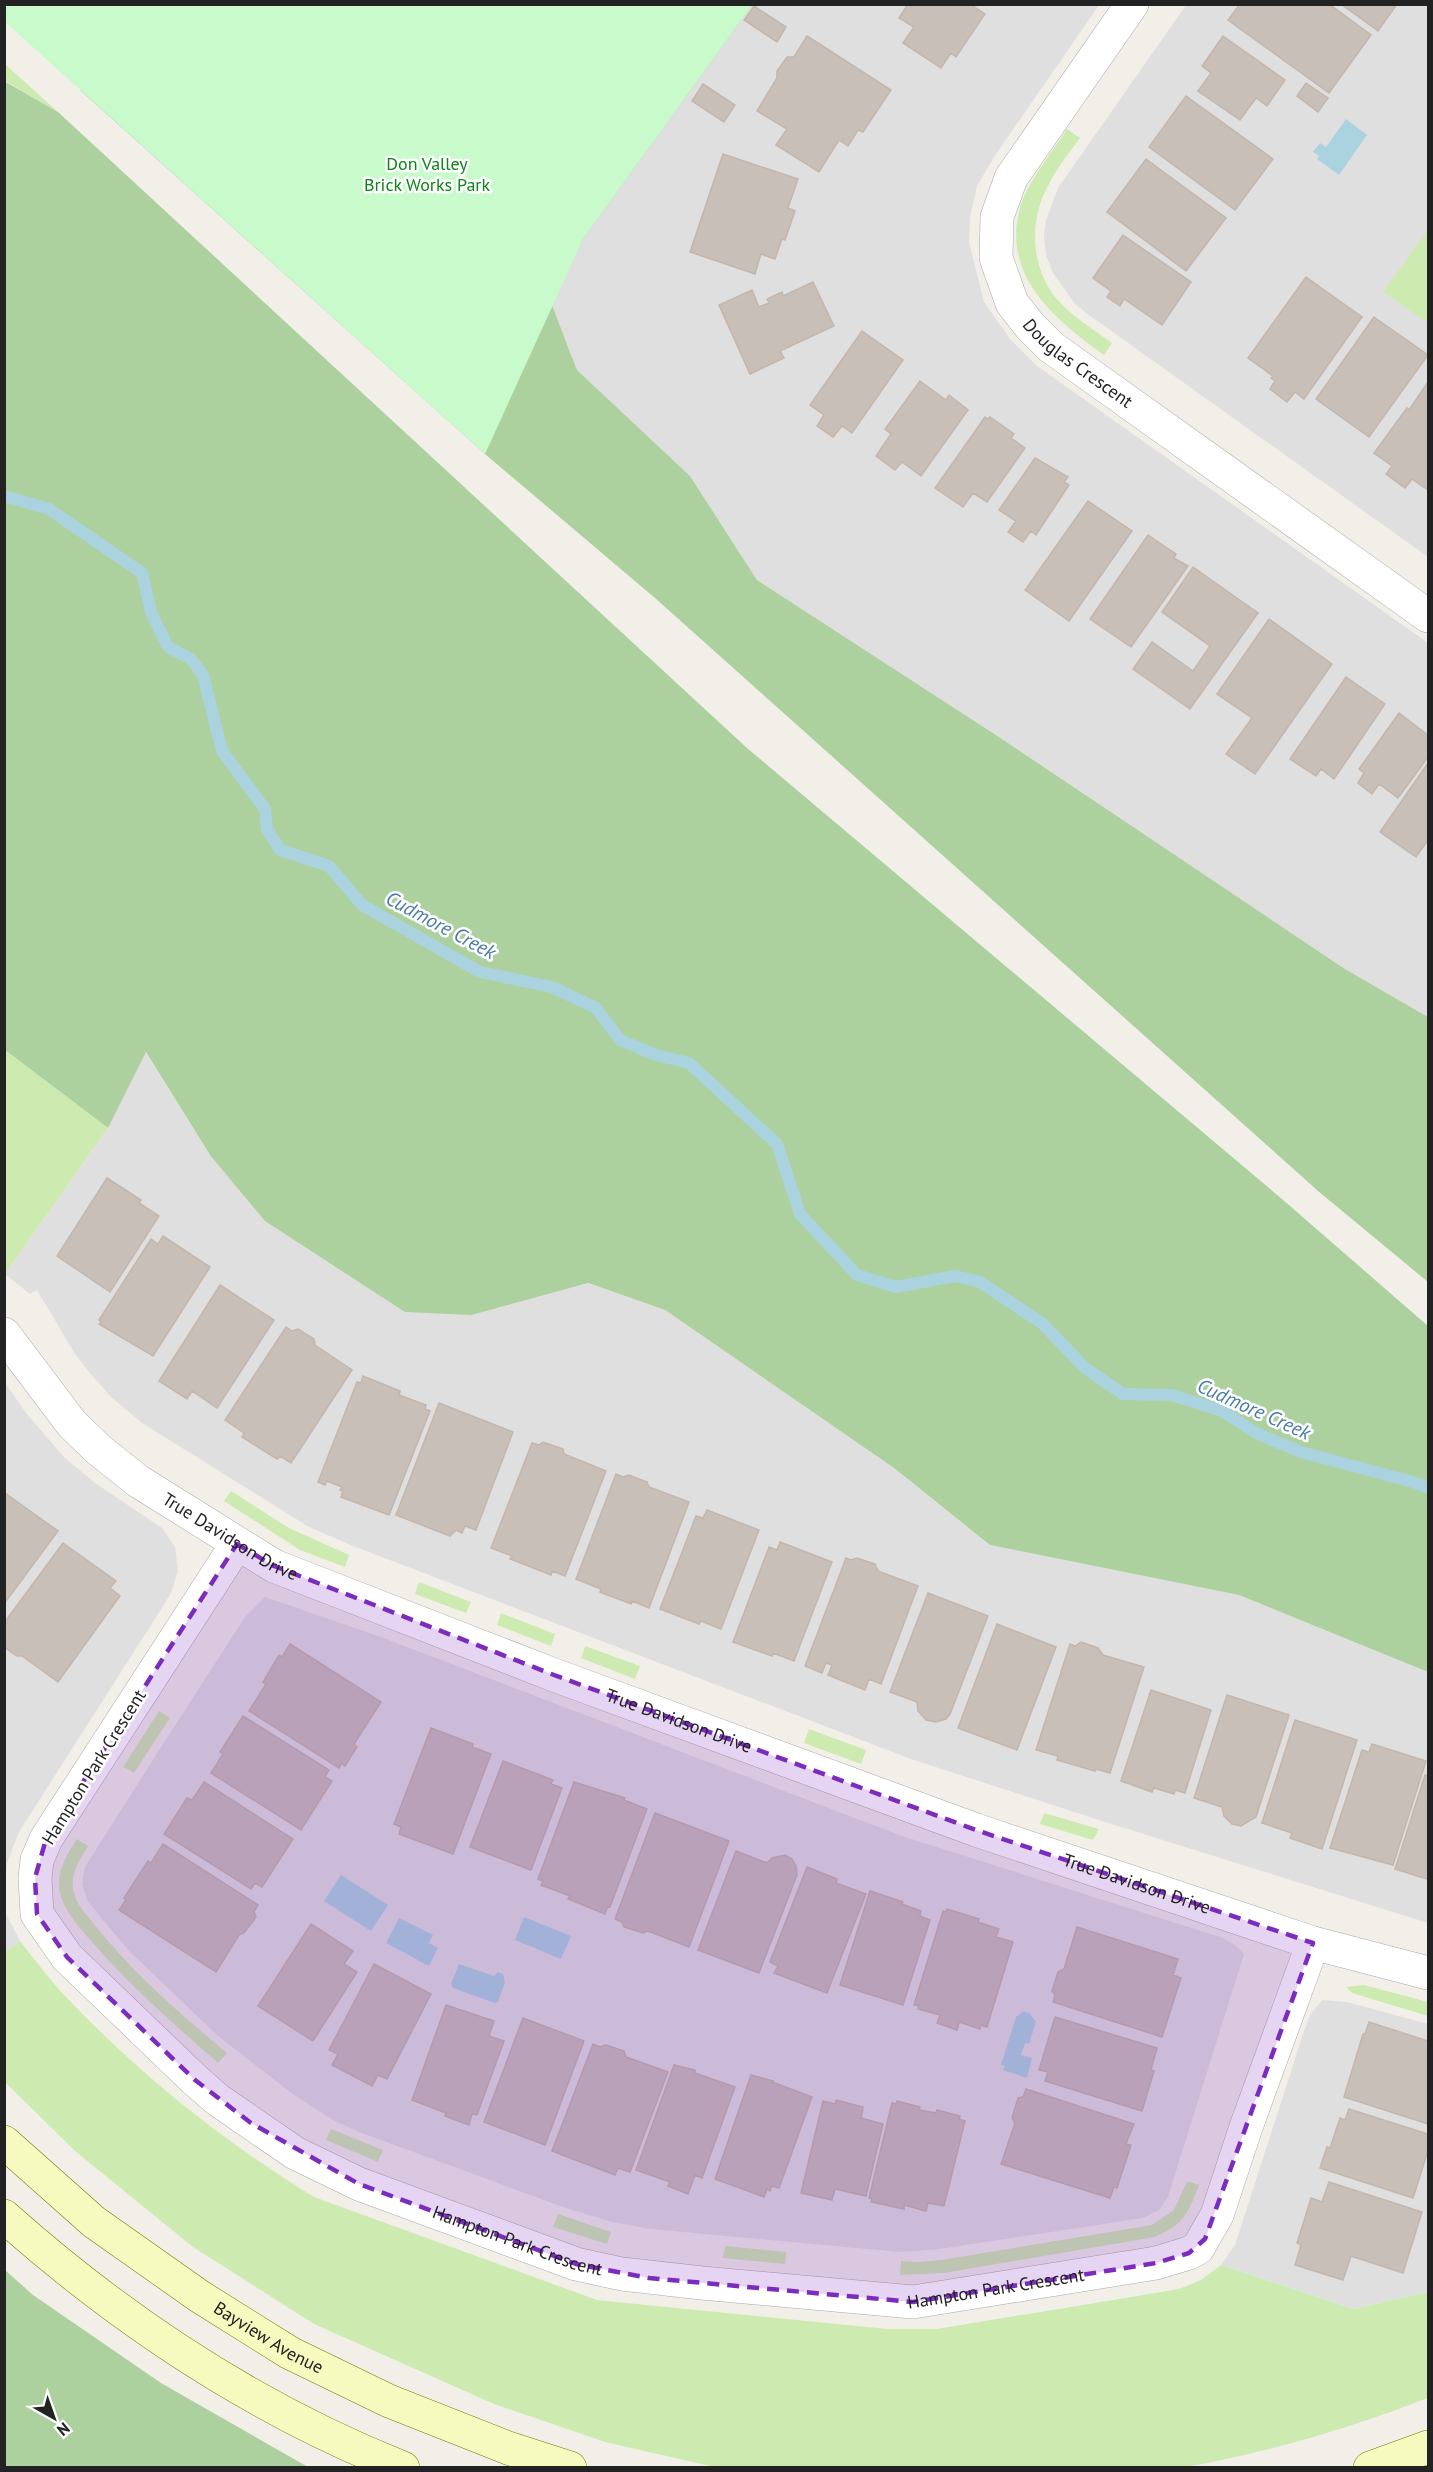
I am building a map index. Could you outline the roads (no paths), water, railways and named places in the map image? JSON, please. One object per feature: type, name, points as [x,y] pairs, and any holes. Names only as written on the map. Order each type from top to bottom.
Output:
[{"type":"main road","name":"Bayview Avenue","points":[[4,2142],[94,2222],[199,2296],[290,2353],[389,2401],[508,2448],[570,2468]]},
{"type":"main road","points":[[4,2216],[52,2259],[169,2346],[260,2401],[403,2468]]},
{"type":"main road","points":[[1370,2468],[1428,2447]]},
{"type":"street","name":"Douglas Crescent","points":[[1132,4],[1011,178],[997,217],[996,258],[1012,303],[1051,347],[1428,616]]},
{"type":"street","name":"True Davidson Drive","points":[[4,1334],[72,1424],[99,1450],[138,1481],[274,1566],[564,1679],[976,1830],[1313,1943],[1428,1973]]},
{"type":"street","name":"Hampton Park Crescent","points":[[237,1544],[46,1839],[37,1860],[34,1878],[37,1914],[67,1957],[195,2080],[226,2106],[296,2153],[359,2184],[576,2264],[622,2274],[702,2283],[913,2302],[1156,2263],[1190,2253],[1198,2247],[1217,2215],[1246,2127],[1313,1943]]},
{"type":"water","points":[[1346,119],[1367,135],[1339,175],[1317,159],[1319,156],[1313,152],[1320,143],[1326,147]]},
{"type":"water","points":[[341,1875],[388,1905],[371,1931],[324,1901]]},
{"type":"water","points":[[524,1917],[571,1936],[561,1959],[515,1940]]},
{"type":"water","points":[[399,1918],[433,1935],[429,1943],[438,1948],[429,1966],[386,1943]]},
{"type":"water","points":[[459,1964],[494,1976],[498,1972],[503,1974],[505,1982],[498,2002],[495,2003],[453,1988],[451,1984]]},
{"type":"water","points":[[1024,2011],[1029,2013],[1036,2022],[1029,2044],[1025,2043],[1021,2055],[1032,2058],[1027,2078],[1003,2070],[1005,2066],[1001,2065],[1016,2017]]},
{"type":"waterway","name":"Cudmore Creek","points":[[4,496],[49,509],[142,573],[151,612],[168,647],[191,659],[203,675],[222,751],[265,809],[267,829],[280,850],[329,866],[362,905],[480,972],[552,987],[596,1008],[620,1040],[656,1055],[689,1063],[777,1144],[800,1214],[857,1275],[896,1287],[955,1276],[980,1282],[1043,1324],[1085,1368],[1123,1394],[1172,1395],[1222,1411],[1256,1433],[1301,1452],[1428,1488]]},
{"type":"park label","name":"Don Valley Brick Works Park","points":[[427,174]]}]
